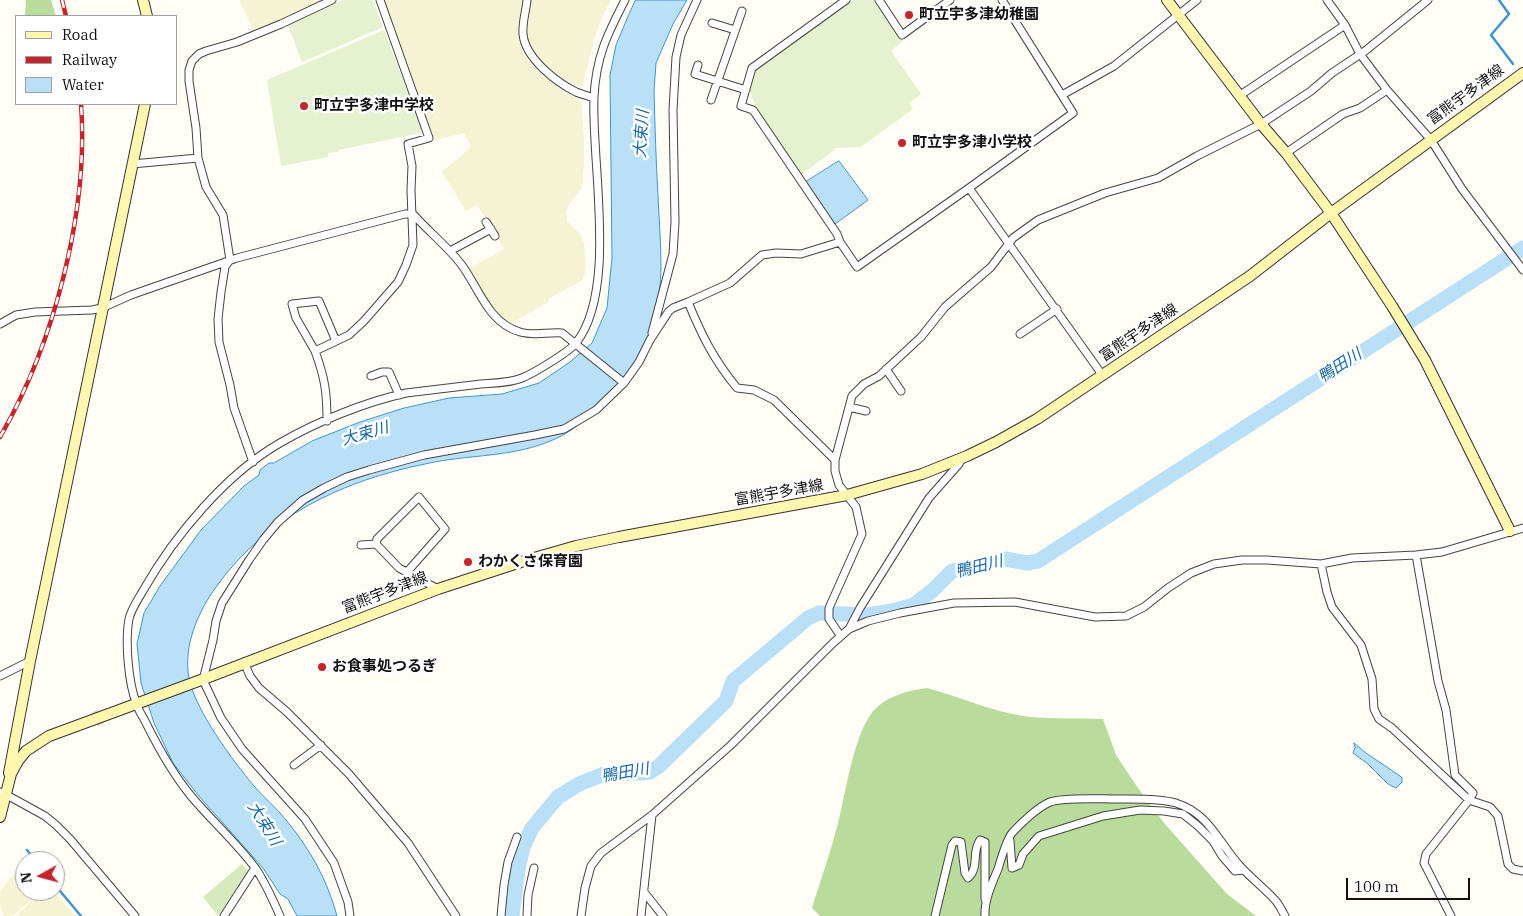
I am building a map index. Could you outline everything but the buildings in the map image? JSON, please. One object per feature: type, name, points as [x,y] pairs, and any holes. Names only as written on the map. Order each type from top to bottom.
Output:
[{"type":"main road","points":[[143,0],[147,15]]},
{"type":"main road","points":[[1167,0],[1239,96],[1286,153],[1331,213],[1392,306],[1425,360],[1510,531]]},
{"type":"main road","name":"富熊宇多津線","points":[[0,817],[3,793],[11,774],[26,751],[49,736],[202,680],[244,662],[438,589],[527,560],[576,546],[619,537],[847,495],[922,474],[996,442],[1037,419],[1103,376],[1250,276],[1331,213],[1523,72]]},
{"type":"main road","points":[[3,793],[144,105]]},
{"type":"street","points":[[253,462],[234,408],[219,342],[218,319],[224,267],[230,260],[223,214],[206,187],[198,158],[189,70],[192,61],[199,54],[237,42],[281,24],[330,0]]},
{"type":"street","points":[[315,351],[349,335],[364,321],[398,282],[413,245],[412,166],[408,144],[429,138],[380,0]]},
{"type":"street","points":[[527,0],[523,27],[524,44],[548,73],[562,84],[594,98]]},
{"type":"street","points":[[280,916],[268,889],[255,868],[190,794],[163,756],[139,703],[128,660],[129,617],[149,581],[181,534],[212,498],[228,482],[279,444],[355,409],[399,395],[521,379],[578,346],[595,298],[598,272],[599,235],[594,98],[600,54],[625,0]]},
{"type":"street","points":[[650,340],[674,254],[673,110],[676,58],[682,34],[697,0]]},
{"type":"street","points":[[846,0],[752,68],[741,106],[753,110],[837,234],[840,242],[857,267],[1073,113],[1002,0]]},
{"type":"street","points":[[879,0],[902,35],[950,0]]},
{"type":"street","points":[[1062,95],[1114,66],[1197,0]]},
{"type":"street","points":[[1327,0],[1345,25],[1360,54],[1387,90],[1431,140],[1462,189],[1523,270]]},
{"type":"street","points":[[840,636],[829,619],[829,608],[862,534],[856,507],[839,485],[835,472],[835,460],[852,396],[864,384],[878,376],[921,337],[945,308],[991,267],[1013,238],[1038,220],[1105,192],[1158,178],[1261,124],[1311,91],[1428,0]]},
{"type":"street","points":[[711,100],[742,11]]},
{"type":"street","points":[[712,23],[735,30]]},
{"type":"street","points":[[1239,96],[1345,25]]},
{"type":"street","points":[[698,65],[694,74],[746,90]]},
{"type":"street","points":[[1286,153],[1343,114],[1360,108],[1387,90]]},
{"type":"street","points":[[132,164],[198,158]]},
{"type":"street","points":[[969,188],[1103,376]]},
{"type":"street","points":[[413,214],[462,265],[489,311],[503,323],[520,332],[538,335],[550,332],[562,333],[623,383]]},
{"type":"street","points":[[0,324],[16,315],[35,312],[102,308],[230,260],[395,216],[413,214]]},
{"type":"street","points":[[450,251],[489,226],[495,236]]},
{"type":"street","points":[[350,916],[348,902],[334,863],[305,819],[242,749],[221,718],[202,680],[213,640],[216,620],[222,603],[263,540],[278,522],[303,500],[347,477],[424,455],[564,429],[596,410],[623,383],[669,311],[730,282],[762,255],[776,253],[801,254],[840,242]]},
{"type":"street","points":[[327,421],[327,393],[323,373],[315,351],[296,318],[292,304],[319,301],[336,341]]},
{"type":"street","points":[[688,302],[712,354],[737,388],[754,390],[774,400],[835,460]]},
{"type":"street","points":[[1020,334],[1056,309]]},
{"type":"street","points":[[886,369],[901,391]]},
{"type":"street","points":[[371,376],[382,372],[389,372],[399,395]]},
{"type":"street","points":[[849,407],[866,411]]},
{"type":"street","points":[[849,629],[853,619],[929,498],[959,464],[962,458]]},
{"type":"street","points":[[376,544],[377,539],[418,497],[445,529],[406,572]]},
{"type":"street","points":[[582,916],[585,888],[591,866],[601,853],[652,815],[731,745],[849,629],[900,613],[954,603],[1015,602],[1095,617],[1126,616],[1144,608],[1191,572],[1214,564],[1242,560],[1267,560],[1321,564],[1352,558],[1416,556],[1442,552],[1523,528]]},
{"type":"street","points":[[376,544],[399,568],[438,589]]},
{"type":"street","points":[[361,545],[376,544]]},
{"type":"street","points":[[1416,556],[1438,681],[1446,710],[1455,775],[1473,793],[1426,854],[1424,863],[1452,916]]},
{"type":"street","points":[[1321,564],[1332,607],[1361,645],[1372,679],[1374,709],[1379,719],[1392,728],[1469,800],[1490,807],[1498,816],[1508,864],[1513,869],[1523,871]]},
{"type":"street","points":[[0,676],[30,661]]},
{"type":"street","points":[[244,662],[250,676],[259,688],[321,745],[349,774],[408,843],[456,916]]},
{"type":"street","points":[[294,765],[321,745]]},
{"type":"street","points":[[3,793],[45,816],[56,825],[135,916]]},
{"type":"street","points":[[985,912],[994,878],[1010,838],[1032,813],[1051,802],[1078,799],[1127,799],[1175,803],[1201,818],[1212,827],[1231,856],[1243,870],[1276,901],[1285,916]]},
{"type":"street","points":[[1010,838],[1012,868],[1019,865],[1023,854],[1039,836],[1103,816],[1140,810],[1164,811],[1183,814],[1192,820],[1213,841],[1222,856],[1235,871],[1243,870]]},
{"type":"street","points":[[640,916],[652,815]]},
{"type":"street","points":[[501,916],[508,862],[517,837]]},
{"type":"street","points":[[935,916],[952,845],[955,841],[961,842],[965,873],[968,878],[975,869],[976,846],[980,840],[985,842],[985,912]]},
{"type":"street","points":[[224,916],[255,868]]},
{"type":"street","points":[[527,916],[528,895],[534,868]]},
{"type":"street","points":[[644,892],[663,916]]},
{"type":"shaded area","points":[[239,0],[323,0],[301,12],[254,32]]},
{"type":"shaded area","points":[[383,0],[522,0],[518,31],[520,45],[526,58],[538,71],[564,92],[581,101],[584,136],[582,187],[568,206],[566,213],[567,221],[580,234],[584,243],[586,267],[583,280],[548,299],[549,302],[509,324],[490,307],[467,270],[504,249],[477,205],[466,211],[442,172],[471,147],[464,133],[435,140]]},
{"type":"shaded area","points":[[530,0],[611,0],[602,17],[594,40],[582,88],[561,78],[547,67],[535,54],[526,39],[531,8]]},
{"type":"shaded area","points":[[15,873],[15,901],[29,901],[13,916],[4,916],[0,906],[0,893]]},
{"type":"shaded area","points":[[32,901],[62,901],[75,916],[16,916]]},
{"type":"green space","points":[[26,0],[51,0],[56,15],[25,15]]},
{"type":"green space","points":[[345,0],[373,0],[383,27],[302,62],[288,25],[331,4]]},
{"type":"green space","points":[[852,0],[875,0],[904,40],[891,51],[921,94],[909,103],[913,109],[861,147],[837,148],[801,175],[756,107],[749,89],[755,71]]},
{"type":"green space","points":[[384,30],[422,129],[420,133],[339,150],[339,152],[328,153],[328,157],[281,166],[267,80]]},
{"type":"green space","points":[[927,688],[1017,715],[1039,718],[1103,719],[1116,755],[1165,824],[1227,894],[1256,916],[820,916],[812,908],[835,834],[852,762],[862,730],[877,707],[888,699],[914,690]]},
{"type":"green space","points":[[242,864],[249,871],[218,916],[203,897]]},
{"type":"water","name":"大束川","points":[[636,0],[687,0],[673,24],[656,63],[654,92],[661,249],[659,293],[657,307],[644,346],[625,381],[612,396],[583,421],[555,439],[523,450],[441,461],[394,471],[364,480],[308,505],[258,540],[236,562],[209,597],[198,618],[190,642],[188,666],[189,678],[199,705],[216,735],[236,763],[303,842],[323,877],[337,916],[297,916],[288,899],[280,894],[263,868],[198,795],[173,763],[154,723],[141,683],[137,644],[144,613],[160,586],[201,530],[244,486],[259,475],[260,470],[269,463],[274,463],[312,441],[360,422],[404,408],[449,398],[502,394],[539,383],[570,362],[592,343],[607,308],[612,258],[610,75],[616,45]]},
{"type":"water","points":[[839,161],[868,200],[835,224],[806,182]]},
{"type":"water","points":[[1354,743],[1400,776],[1402,782],[1396,788],[1388,784],[1368,764],[1353,753]]},
{"type":"waterway","points":[[1499,0],[1509,14],[1491,35],[1513,64]]},
{"type":"waterway","name":"鴨田川","points":[[512,916],[523,847],[532,828],[558,797],[579,784],[604,774],[650,772],[658,767],[726,701],[733,681],[808,618],[819,613],[867,615],[892,611],[914,605],[952,571],[1005,559],[1027,563],[1038,561],[1523,248]]},
{"type":"waterway","points":[[65,897],[81,916]]},
{"type":"tunnel","points":[[95,711],[101,725]]},
{"type":"railway","points":[[62,0],[66,15]]},
{"type":"railway","points":[[0,437],[37,361],[64,276],[79,188],[82,145],[81,105]]},
{"type":"place","name":"町立宇多津幼稚園","points":[[909,15]]},
{"type":"place","name":"町立宇多津中学校","points":[[304,106]]},
{"type":"place","name":"町立宇多津小学校","points":[[902,143]]},
{"type":"place","name":"わかくさ保育園","points":[[468,562]]},
{"type":"place","name":"お食事処つるぎ","points":[[322,667]]}]
